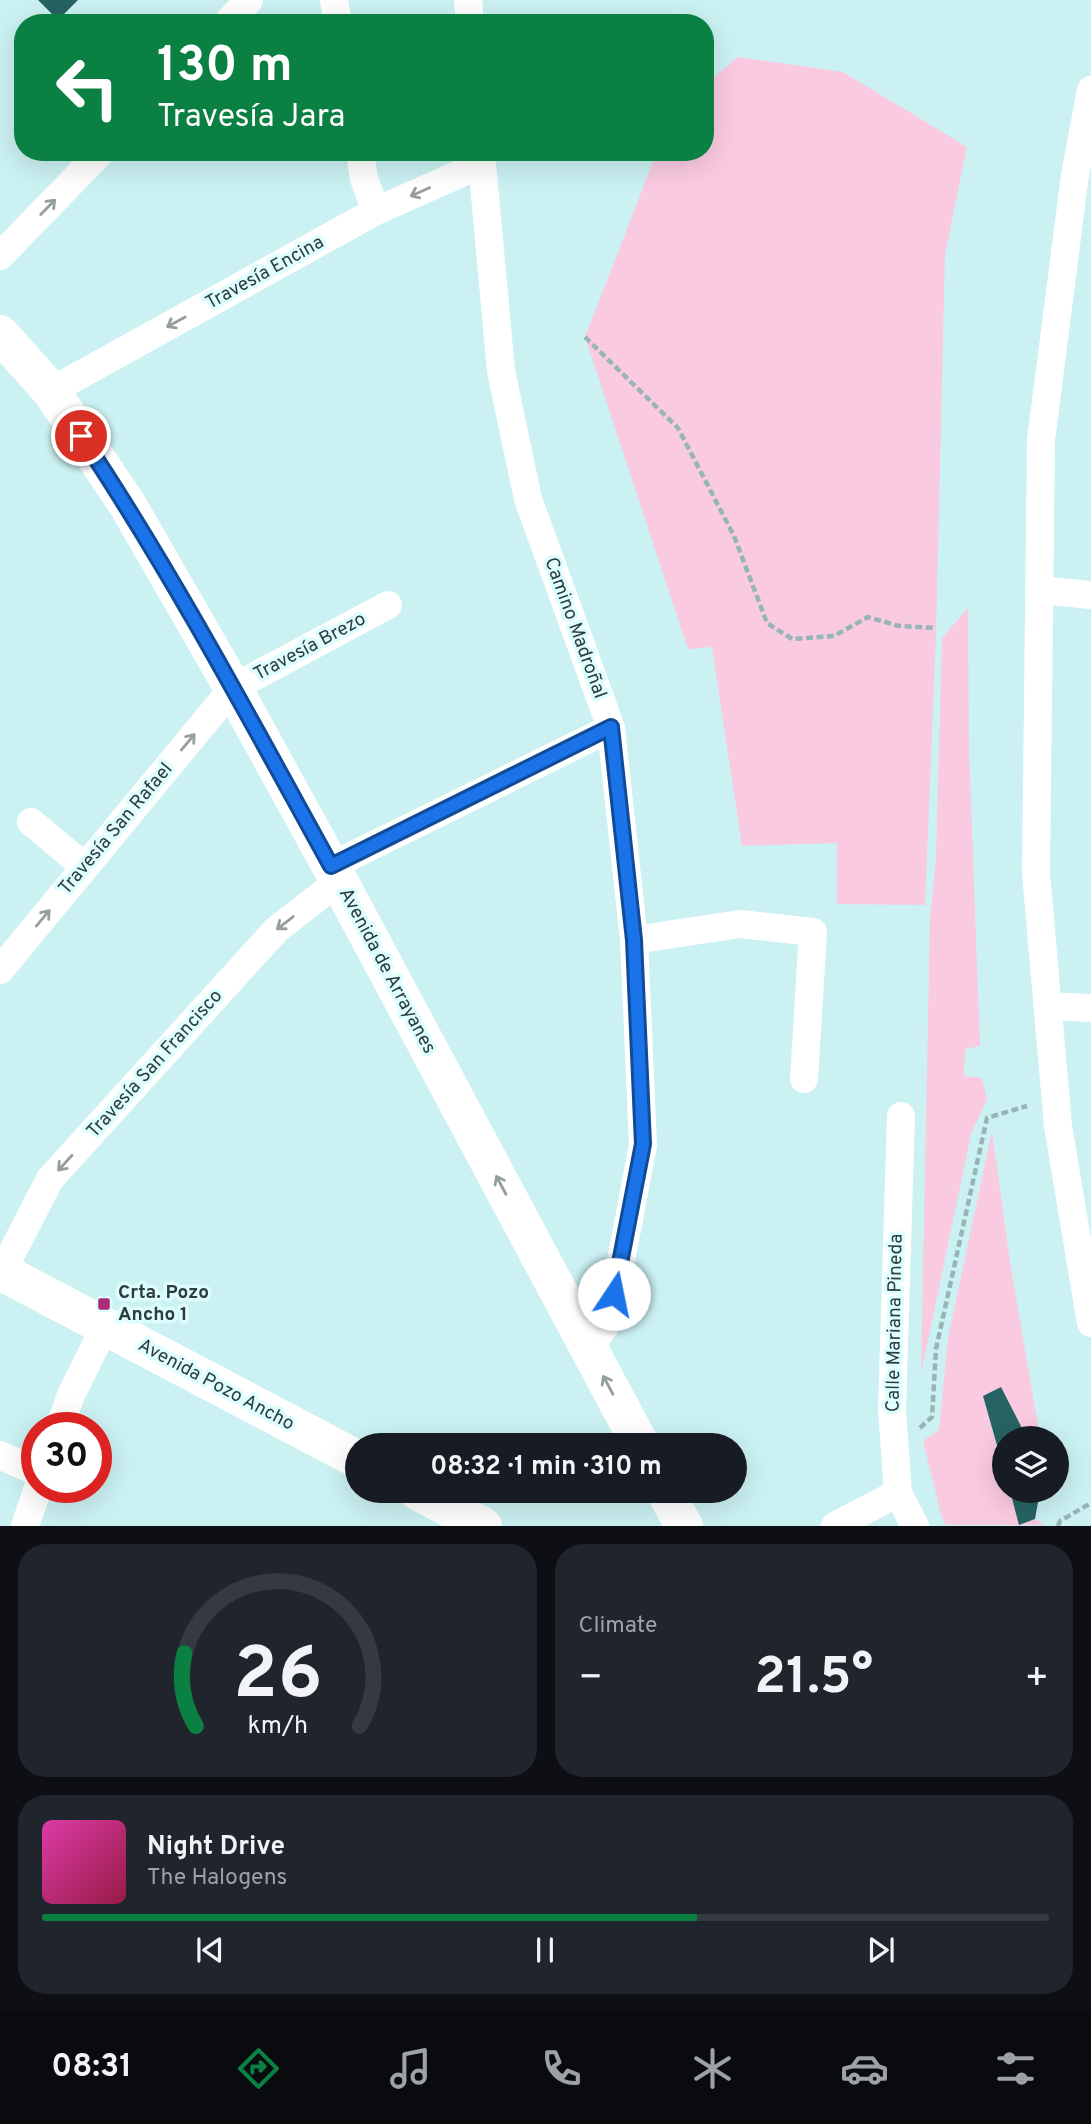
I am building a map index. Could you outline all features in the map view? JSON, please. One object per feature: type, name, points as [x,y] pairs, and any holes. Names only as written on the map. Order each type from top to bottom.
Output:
[{"type":"street","points":[[236,14],[249,0]]},
{"type":"street","points":[[1091,90],[1083,176],[1041,440],[1036,873],[1058,1126],[1091,1323]]},
{"type":"street","points":[[0,256],[92,161]]},
{"type":"street","points":[[361,161],[376,212]]},
{"type":"street","name":"Travesía Encina","points":[[51,391],[376,212],[476,161]]},
{"type":"street","name":"Camino Madroñal","points":[[482,161],[501,371],[528,499],[611,727],[634,940],[643,1144],[610,1319],[589,1349]]},
{"type":"street","name":"Avenida de Arrayanes","points":[[0,334],[51,391],[127,504],[335,873],[634,1433]]},
{"type":"street","points":[[1040,590],[1091,595]]},
{"type":"street","name":"Travesía Brezo","points":[[233,688],[388,605]]},
{"type":"street","name":"Travesía San Rafael","points":[[0,970],[233,688]]},
{"type":"street","name":"Travesía San Francisco","points":[[1,1272],[50,1179],[276,930],[335,873],[611,727]]},
{"type":"street","points":[[31,822],[85,867]]},
{"type":"street","points":[[634,940],[740,924],[813,932],[804,1079]]},
{"type":"street","points":[[1048,1006],[1091,1008]]},
{"type":"street","name":"Calle Mariana Pineda","points":[[901,1116],[892,1410],[898,1493],[915,1525]]},
{"type":"street","name":"Avenida Pozo Ancho","points":[[1,1272],[345,1453]]},
{"type":"street","points":[[65,1412],[105,1326]]},
{"type":"street","points":[[0,1455],[21,1465]]},
{"type":"street","points":[[835,1525],[898,1493]]},
{"type":"street","points":[[25,1525],[33,1503]]},
{"type":"street","points":[[440,1503],[483,1525]]},
{"type":"street","points":[[672,1503],[684,1525]]},
{"type":"path","points":[[585,337],[678,428],[734,536],[767,623],[792,639],[834,636],[868,617],[899,626],[936,628]]},
{"type":"path","points":[[894,1440],[920,1428],[932,1417],[936,1349],[987,1118],[1056,1096]]},
{"type":"path","points":[[1058,1525],[1060,1521],[1091,1503]]},
{"type":"shaded area","points":[[738,57],[843,72],[967,147],[945,254],[936,634],[925,905],[837,904],[837,843],[742,846],[712,647],[688,649],[585,337],[653,161],[714,161],[714,77]]},
{"type":"shaded area","points":[[968,608],[969,748],[980,1046],[965,1049],[964,1076],[982,1078],[987,1099],[971,1134],[921,1374],[930,917],[936,859],[942,638]]},
{"type":"shaded area","points":[[992,1131],[1010,1262],[1038,1426],[1021,1426],[1001,1388],[983,1396],[992,1429],[992,1503],[1013,1503],[1019,1524],[1035,1519],[1044,1525],[946,1525],[942,1518],[923,1441],[939,1430],[948,1338]]},
{"type":"building","points":[[38,0],[78,0],[64,14],[52,14]]},
{"type":"building","points":[[1001,1387],[1021,1426],[992,1428],[983,1396]]},
{"type":"building","points":[[1013,1503],[1038,1503],[1035,1519],[1019,1525]]},
{"type":"place","name":"Crta. Pozo Ancho 1","points":[[104,1304]]},
{"type":"route","points":[[81,436],[127,504],[331,866],[611,727],[634,940],[643,1144],[614,1294]]}]
